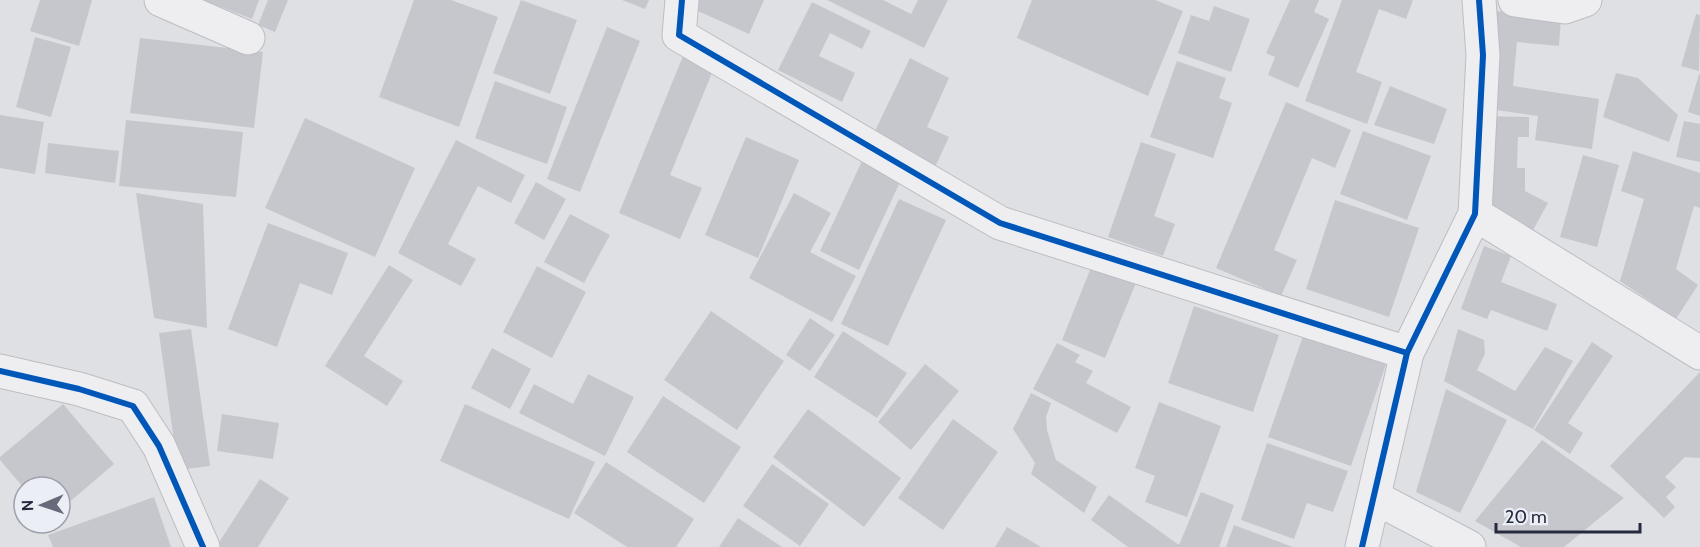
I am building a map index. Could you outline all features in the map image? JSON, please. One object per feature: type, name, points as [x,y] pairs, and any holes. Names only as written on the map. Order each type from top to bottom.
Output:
[{"type":"street","points":[[161,0],[248,38]]},
{"type":"street","points":[[682,0],[679,35],[1000,223],[1407,353]]},
{"type":"street","points":[[1362,547],[1407,353],[1475,214],[1483,55],[1479,0]]},
{"type":"street","points":[[1515,0],[1565,7],[1586,0]]},
{"type":"street","points":[[1475,214],[1700,352]]},
{"type":"street","points":[[0,371],[79,389],[133,406],[159,446],[203,547]]},
{"type":"street","points":[[1374,497],[1469,547]]},
{"type":"building","points":[[40,0],[92,0],[79,46],[30,31]]},
{"type":"building","points":[[203,0],[259,0],[252,19]]},
{"type":"building","points":[[268,0],[288,0],[275,32],[258,25]]},
{"type":"building","points":[[414,0],[451,0],[498,17],[459,127],[379,97]]},
{"type":"building","points":[[521,0],[577,20],[550,94],[493,73]]},
{"type":"building","points":[[622,0],[649,0],[645,9]]},
{"type":"building","points":[[695,0],[764,0],[749,34],[691,8]]},
{"type":"building","points":[[827,0],[883,0],[911,14],[918,0],[948,0],[924,48]]},
{"type":"building","points":[[1032,0],[1155,0],[1183,11],[1148,96],[1017,38]]},
{"type":"building","points":[[1290,0],[1319,0],[1314,12],[1329,19],[1298,88],[1268,75],[1275,57],[1266,53]]},
{"type":"building","points":[[1342,0],[1413,0],[1406,19],[1379,9],[1356,72],[1382,82],[1367,124],[1305,101]]},
{"type":"building","points":[[812,2],[871,31],[862,49],[830,33],[819,56],[855,73],[842,102],[778,70]]},
{"type":"building","points":[[1214,6],[1250,19],[1231,72],[1178,53],[1191,15],[1209,21]]},
{"type":"building","points":[[1496,11],[1561,17],[1559,46],[1517,42],[1513,86],[1599,99],[1592,149],[1535,140],[1538,116],[1489,109]]},
{"type":"building","points":[[1696,14],[1700,15],[1699,71],[1681,66]]},
{"type":"building","points":[[607,27],[640,41],[580,192],[547,179]]},
{"type":"building","points":[[35,37],[71,47],[51,117],[16,107]]},
{"type":"building","points":[[140,38],[263,52],[254,128],[130,113]]},
{"type":"building","points":[[683,56],[714,68],[670,175],[702,188],[680,239],[619,213]]},
{"type":"building","points":[[910,58],[949,78],[927,127],[949,137],[936,165],[873,135]]},
{"type":"building","points":[[1177,61],[1226,78],[1219,98],[1232,103],[1213,158],[1150,137]]},
{"type":"building","points":[[1616,73],[1638,78],[1678,115],[1669,142],[1603,117]]},
{"type":"building","points":[[1700,74],[1700,116],[1688,112]]},
{"type":"building","points":[[495,81],[567,107],[547,164],[475,138]]},
{"type":"building","points":[[1390,86],[1447,109],[1434,144],[1374,125]]},
{"type":"building","points":[[1286,102],[1351,130],[1335,168],[1312,158],[1274,250],[1297,260],[1281,296],[1216,268]]},
{"type":"building","points":[[0,115],[44,122],[35,174],[0,168]]},
{"type":"building","points":[[1484,116],[1529,117],[1529,137],[1518,137],[1517,168],[1525,168],[1525,191],[1548,203],[1532,232],[1483,204]]},
{"type":"building","points":[[305,118],[415,168],[375,257],[265,208]]},
{"type":"building","points":[[126,120],[243,132],[236,197],[119,186]]},
{"type":"building","points":[[1684,121],[1700,124],[1700,162],[1676,157]]},
{"type":"building","points":[[1363,131],[1431,156],[1407,220],[1340,194]]},
{"type":"building","points":[[746,137],[799,160],[758,258],[705,235]]},
{"type":"building","points":[[456,140],[525,175],[511,203],[478,186],[448,244],[476,259],[461,286],[398,253]]},
{"type":"building","points":[[1141,142],[1176,154],[1154,216],[1175,224],[1163,256],[1108,237]]},
{"type":"building","points":[[48,143],[119,151],[115,183],[45,173]]},
{"type":"building","points":[[1633,151],[1700,173],[1700,208],[1694,206],[1676,269],[1698,285],[1676,319],[1620,281],[1644,199],[1621,191]]},
{"type":"building","points":[[1583,155],[1619,165],[1597,247],[1560,237]]},
{"type":"building","points":[[862,161],[901,180],[859,270],[820,251]]},
{"type":"building","points":[[536,182],[566,199],[544,240],[514,223]]},
{"type":"building","points":[[136,193],[203,204],[207,328],[154,318]]},
{"type":"building","points":[[794,193],[831,213],[810,252],[856,276],[832,322],[749,278]]},
{"type":"building","points":[[899,199],[946,220],[888,346],[841,324]]},
{"type":"building","points":[[1335,200],[1419,228],[1389,317],[1306,289]]},
{"type":"building","points":[[570,214],[610,235],[584,283],[544,262]]},
{"type":"building","points":[[268,223],[348,253],[332,295],[300,283],[277,347],[228,329]]},
{"type":"building","points":[[1484,246],[1511,256],[1501,282],[1557,304],[1547,331],[1491,310],[1487,319],[1461,309]]},
{"type":"building","points":[[389,265],[413,280],[364,356],[403,381],[387,406],[325,366]]},
{"type":"building","points":[[1092,265],[1136,283],[1105,358],[1062,340]]},
{"type":"building","points":[[537,266],[586,292],[552,358],[503,332]]},
{"type":"building","points":[[1194,306],[1279,335],[1253,412],[1168,383]]},
{"type":"building","points":[[711,311],[784,361],[737,430],[664,380]]},
{"type":"building","points":[[810,318],[835,335],[810,371],[786,355]]},
{"type":"building","points":[[191,329],[210,466],[178,470],[159,333]]},
{"type":"building","points":[[1458,329],[1484,340],[1485,354],[1477,370],[1515,391],[1545,347],[1573,361],[1533,429],[1444,381]]},
{"type":"building","points":[[843,331],[907,373],[877,418],[814,377]]},
{"type":"building","points":[[1303,336],[1386,364],[1351,466],[1268,437]]},
{"type":"building","points":[[1592,342],[1613,356],[1568,423],[1583,433],[1570,454],[1534,430]]},
{"type":"building","points":[[1057,343],[1080,355],[1075,362],[1093,371],[1086,383],[1131,407],[1117,433],[1033,389]]},
{"type":"building","points":[[492,348],[531,369],[510,409],[471,388]]},
{"type":"building","points":[[925,364],[959,391],[911,450],[878,422]]},
{"type":"building","points":[[1700,372],[1700,458],[1685,457],[1665,477],[1676,487],[1666,497],[1675,507],[1664,518],[1610,466]]},
{"type":"building","points":[[588,374],[634,397],[605,456],[519,413],[534,384],[573,404]]},
{"type":"building","points":[[1446,389],[1507,420],[1460,513],[1416,492]]},
{"type":"building","points":[[1031,393],[1051,403],[1046,417],[1047,430],[1056,460],[1097,487],[1084,513],[1031,474],[1035,463],[1013,429]]},
{"type":"building","points":[[663,396],[741,447],[704,503],[627,452]]},
{"type":"building","points":[[1159,402],[1221,426],[1187,517],[1145,502],[1155,476],[1135,468]]},
{"type":"building","points":[[63,404],[114,464],[72,500],[72,475],[13,475],[0,457]]},
{"type":"building","points":[[465,404],[595,462],[569,519],[440,461]]},
{"type":"building","points":[[808,409],[901,478],[864,527],[773,457]]},
{"type":"building","points":[[222,414],[279,423],[273,459],[217,451]]},
{"type":"building","points":[[953,419],[998,452],[943,530],[898,498]]},
{"type":"building","points":[[1542,440],[1624,498],[1564,547],[1521,547],[1475,521]]},
{"type":"building","points":[[1267,443],[1348,471],[1333,512],[1307,503],[1294,539],[1241,520]]},
{"type":"building","points":[[606,462],[694,519],[676,547],[627,547],[574,513]]},
{"type":"building","points":[[772,464],[829,504],[800,546],[743,506]]},
{"type":"building","points":[[260,479],[289,498],[258,547],[216,547]]},
{"type":"building","points":[[1201,492],[1234,505],[1219,547],[1128,547],[1091,520],[1109,495],[1179,545]]},
{"type":"building","points":[[154,497],[171,547],[53,547],[48,535],[72,535],[72,526]]},
{"type":"building","points":[[738,518],[782,547],[719,547]]},
{"type":"building","points":[[1234,525],[1293,547],[1226,547]]},
{"type":"building","points":[[1007,527],[1041,547],[995,547]]},
{"type":"cycle path","points":[[682,0],[679,35],[1000,223],[1407,353]]},
{"type":"cycle path","points":[[1362,547],[1407,353],[1475,214],[1483,55],[1479,0]]},
{"type":"cycle path","points":[[0,371],[79,389],[133,406],[159,446],[203,547]]}]
